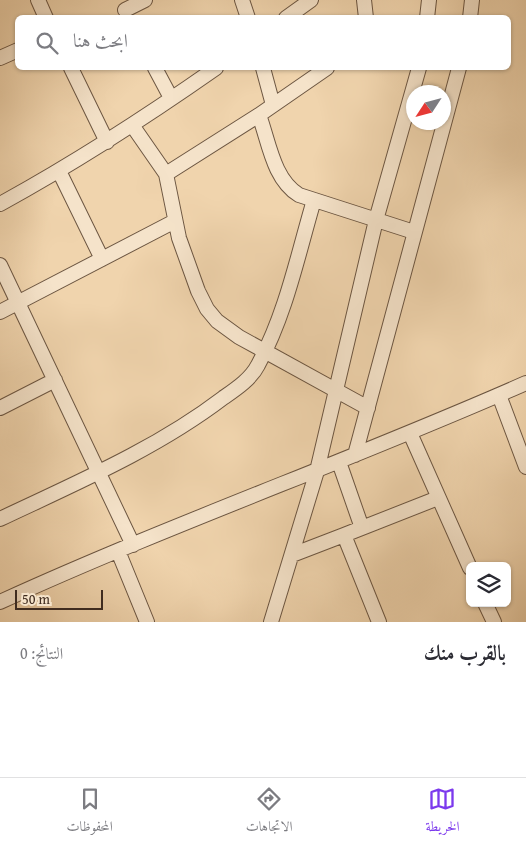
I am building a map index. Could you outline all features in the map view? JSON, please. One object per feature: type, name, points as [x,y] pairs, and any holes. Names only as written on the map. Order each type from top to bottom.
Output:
[{"type":"street","points":[[38,0],[45,15]]},
{"type":"street","points":[[125,9],[145,0]]},
{"type":"street","points":[[242,0],[247,15]]},
{"type":"street","points":[[290,15],[311,0]]},
{"type":"street","points":[[364,0],[366,15]]},
{"type":"street","points":[[427,15],[429,0]]},
{"type":"street","points":[[470,15],[472,0]]},
{"type":"street","points":[[0,58],[15,51]]},
{"type":"street","points":[[71,70],[107,142]]},
{"type":"street","points":[[156,70],[172,98]]},
{"type":"street","points":[[0,204],[107,142],[213,70]]},
{"type":"street","points":[[264,70],[273,105]]},
{"type":"street","points":[[166,174],[260,115],[324,70]]},
{"type":"street","points":[[271,622],[317,471],[376,220],[418,70]]},
{"type":"street","points":[[355,455],[458,70]]},
{"type":"street","points":[[260,115],[279,173],[288,188],[299,195],[414,232]]},
{"type":"street","points":[[132,125],[166,174],[179,238],[207,310],[217,320],[265,351],[368,408]]},
{"type":"street","points":[[59,171],[102,259]]},
{"type":"street","points":[[0,519],[99,472],[168,435],[213,406],[244,382],[258,366],[282,308],[314,200]]},
{"type":"street","points":[[0,312],[175,221]]},
{"type":"street","points":[[0,265],[133,545]]},
{"type":"street","points":[[1,407],[55,380]]},
{"type":"street","points":[[0,602],[118,551],[410,433],[526,383]]},
{"type":"street","points":[[499,395],[526,466]]},
{"type":"street","points":[[410,433],[467,562]]},
{"type":"street","points":[[339,462],[362,528]]},
{"type":"street","points":[[292,554],[438,498]]},
{"type":"street","points":[[344,535],[379,622]]},
{"type":"street","points":[[118,551],[147,622]]},
{"type":"street","points":[[487,607],[494,622]]}]
